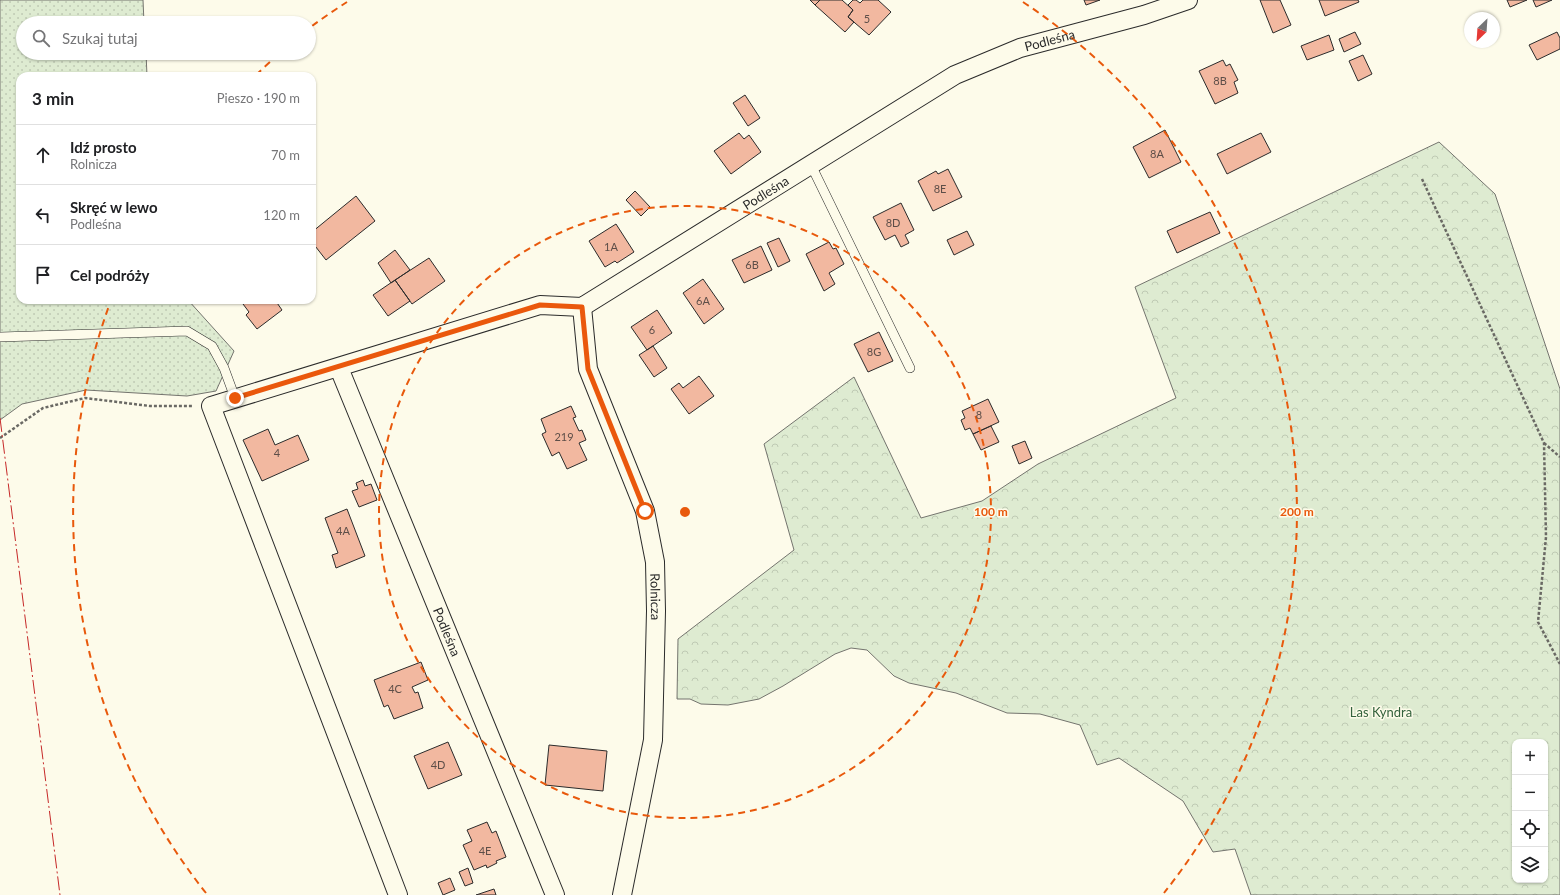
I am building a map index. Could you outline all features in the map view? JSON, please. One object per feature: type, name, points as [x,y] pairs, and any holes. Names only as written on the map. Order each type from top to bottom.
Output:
[{"type":"street","name":"Podleśna","points":[[582,307],[955,75],[1020,48],[1142,7],[1188,0]]},
{"type":"street","points":[[398,895],[211,406],[339,368],[540,305],[582,307]]},
{"type":"street","name":"Rolnicza","points":[[582,307],[588,369],[645,511],[656,562],[652,740],[622,895]]},
{"type":"street","name":"Podleśna","points":[[339,368],[555,895]]},
{"type":"lane","points":[[811,165],[910,368]]},
{"type":"lane","points":[[0,337],[187,331],[212,346],[224,368],[235,398]]},
{"type":"path","points":[[1422,179],[1544,443],[1546,537],[1538,622],[1560,664]]},
{"type":"path","points":[[0,438],[43,408],[85,398],[150,406],[211,406]]},
{"type":"path","points":[[1544,443],[1560,457]]},
{"type":"green space","points":[[0,0],[143,0],[144,16],[16,16],[16,60],[146,60],[147,72],[16,72],[16,304],[192,304],[234,351],[216,391],[187,396],[86,390],[22,404],[0,420]]},
{"type":"green space","name":"Las Kyndra","points":[[1439,142],[1495,194],[1560,389],[1560,895],[1251,895],[1235,849],[1213,852],[1183,801],[1119,758],[1097,765],[1080,725],[1040,714],[1007,713],[956,693],[909,683],[894,676],[867,650],[851,648],[835,654],[759,699],[728,705],[701,704],[690,699],[677,699],[678,639],[794,550],[764,444],[854,377],[921,518],[982,501],[1038,464],[1176,398],[1135,287]]},
{"type":"building","points":[[810,0],[820,0],[815,5]]},
{"type":"building","points":[[820,0],[842,0],[853,10],[848,17],[854,22],[845,32],[815,5]]},
{"type":"building","points":[[853,0],[860,3],[863,0],[878,0],[891,12],[869,35],[848,17],[853,10],[848,5]]},
{"type":"building","points":[[1084,0],[1100,0],[1086,5]]},
{"type":"building","points":[[1260,0],[1280,0],[1291,25],[1273,33]]},
{"type":"building","points":[[1319,0],[1358,0],[1359,2],[1325,16]]},
{"type":"building","points":[[1507,0],[1527,0],[1510,7]]},
{"type":"building","points":[[1533,0],[1552,0],[1536,7]]},
{"type":"building","points":[[1355,32],[1361,44],[1344,52],[1339,39]]},
{"type":"building","points":[[1557,32],[1560,38],[1560,49],[1537,60],[1529,45]]},
{"type":"building","points":[[1329,35],[1334,50],[1307,60],[1301,46]]},
{"type":"building","points":[[1363,55],[1372,74],[1358,81],[1349,61]]},
{"type":"building","points":[[1223,60],[1226,66],[1230,64],[1238,80],[1234,82],[1238,93],[1215,104],[1199,71]]},
{"type":"building","points":[[745,95],[760,118],[748,126],[733,103]]},
{"type":"building","points":[[1165,130],[1181,162],[1149,178],[1133,147]]},
{"type":"building","points":[[739,133],[744,139],[749,135],[761,152],[731,174],[714,151]]},
{"type":"building","points":[[1261,133],[1271,152],[1227,174],[1217,154]]},
{"type":"building","points":[[948,169],[962,197],[933,211],[918,181],[936,171],[938,174]]},
{"type":"building","points":[[635,191],[650,207],[641,216],[626,200]]},
{"type":"building","points":[[356,196],[375,221],[326,260],[316,247],[316,229]]},
{"type":"building","points":[[901,203],[914,230],[905,235],[909,243],[901,247],[895,235],[885,240],[873,217]]},
{"type":"building","points":[[1210,212],[1220,233],[1177,253],[1167,231]]},
{"type":"building","points":[[616,224],[634,252],[617,263],[615,261],[605,267],[589,241]]},
{"type":"building","points":[[967,231],[974,245],[954,255],[947,240]]},
{"type":"building","points":[[779,238],[790,261],[778,267],[767,243]]},
{"type":"building","points":[[829,242],[833,249],[836,248],[844,264],[829,273],[835,284],[824,291],[806,254]]},
{"type":"building","points":[[761,246],[772,270],[744,283],[732,260]]},
{"type":"building","points":[[395,250],[410,270],[391,283],[378,263]]},
{"type":"building","points":[[429,258],[445,281],[412,304],[395,280]]},
{"type":"building","points":[[703,279],[724,309],[704,324],[683,293]]},
{"type":"building","points":[[395,280],[410,301],[388,316],[373,295]]},
{"type":"building","points":[[243,304],[278,304],[282,310],[257,329],[246,315],[249,312]]},
{"type":"building","points":[[657,310],[672,333],[647,350],[631,327]]},
{"type":"building","points":[[879,332],[893,361],[868,372],[854,344]]},
{"type":"building","points":[[653,346],[667,368],[654,377],[639,355]]},
{"type":"building","points":[[699,376],[714,396],[689,414],[671,389],[679,383],[683,388]]},
{"type":"building","points":[[988,399],[999,422],[973,434],[970,428],[965,430],[961,420],[965,418],[962,411]]},
{"type":"building","points":[[571,406],[576,417],[573,418],[579,431],[582,430],[586,440],[579,443],[587,460],[567,469],[559,452],[552,456],[542,434],[546,432],[541,419]]},
{"type":"building","points":[[991,426],[999,442],[981,450],[973,434]]},
{"type":"building","points":[[268,429],[275,445],[298,435],[309,460],[262,481],[243,440]]},
{"type":"building","points":[[1025,441],[1032,458],[1019,464],[1012,446]]},
{"type":"building","points":[[363,480],[365,486],[371,484],[377,500],[359,507],[352,491],[358,489],[356,483]]},
{"type":"building","points":[[347,509],[365,556],[336,568],[332,555],[338,553],[325,518]]},
{"type":"building","points":[[421,662],[428,680],[412,687],[415,693],[418,692],[423,708],[394,719],[388,705],[384,707],[374,680]]},
{"type":"building","points":[[448,742],[462,775],[428,789],[414,756]]},
{"type":"building","points":[[549,745],[607,751],[603,791],[545,785]]},
{"type":"building","points":[[487,822],[492,833],[496,831],[506,857],[496,861],[497,863],[487,868],[486,865],[474,870],[463,845],[472,841],[467,830]]},
{"type":"building","points":[[468,868],[473,883],[465,886],[459,872]]},
{"type":"building","points":[[450,878],[455,890],[443,895],[438,883]]},
{"type":"building","points":[[494,889],[496,895],[476,895]]},
{"type":"power","points":[[0,418],[60,895]]},
{"type":"route","points":[[235,398],[339,368],[540,305],[582,307],[588,369],[645,511]]}]
